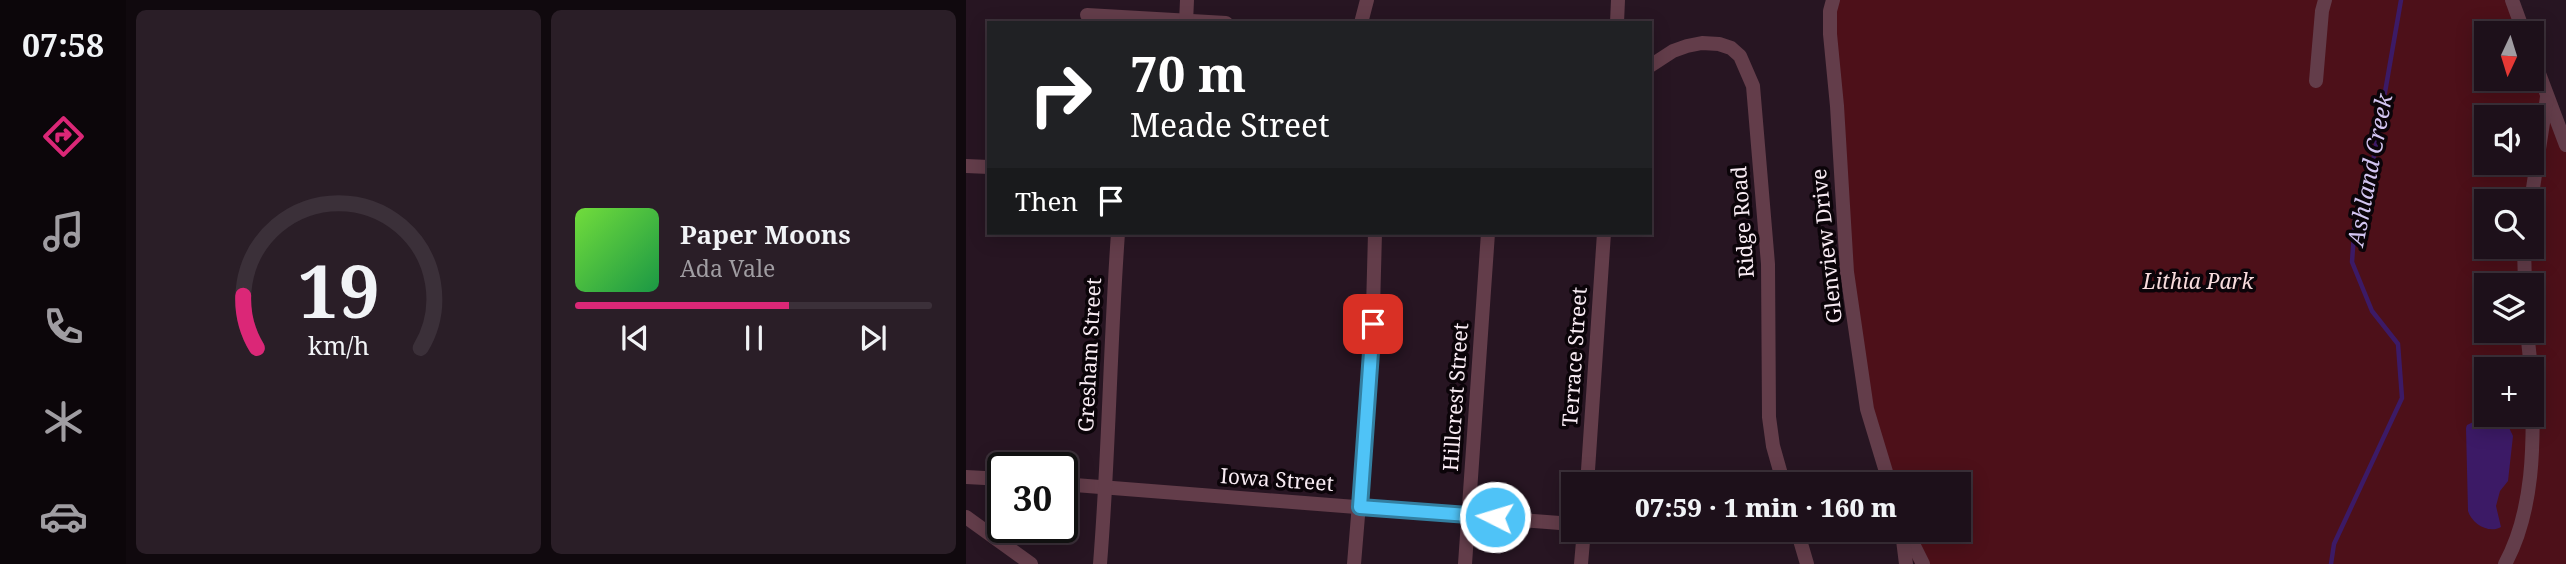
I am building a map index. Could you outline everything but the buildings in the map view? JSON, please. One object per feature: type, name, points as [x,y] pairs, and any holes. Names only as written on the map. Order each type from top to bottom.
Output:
[{"type":"street","points":[[1186,21],[1187,0]]},
{"type":"street","points":[[1362,21],[1367,0]]},
{"type":"street","points":[[1617,21],[1618,0]]},
{"type":"street","name":"Glenview Drive","points":[[1833,0],[1830,10],[1830,34],[1847,272],[1867,409],[1886,472]]},
{"type":"street","points":[[2316,81],[2325,0]]},
{"type":"street","points":[[2512,0],[2520,21]]},
{"type":"street","points":[[1087,15],[1172,21]]},
{"type":"street","name":"Ridge Road","points":[[1652,65],[1673,51],[1687,46],[1718,44],[1731,48],[1740,56],[1753,86],[1768,264],[1769,417],[1780,472]]},
{"type":"street","points":[[2544,89],[2566,145]]},
{"type":"street","points":[[2532,189],[2547,97]]},
{"type":"street","points":[[966,166],[987,167]]},
{"type":"street","name":"Gresham Street","points":[[1100,564],[1118,235]]},
{"type":"street","points":[[1354,564],[1372,347],[1375,235]]},
{"type":"street","name":"Hillcrest Street","points":[[1465,564],[1489,235]]},
{"type":"street","name":"Terrace Street","points":[[1588,472],[1604,235]]},
{"type":"street","points":[[2505,564],[2521,524],[2528,491],[2533,427]]},
{"type":"street","points":[[966,477],[987,479]]},
{"type":"street","name":"Iowa Street","points":[[1078,485],[1561,523]]},
{"type":"street","points":[[966,517],[1027,563]]},
{"type":"street","points":[[1581,564],[1583,542]]},
{"type":"street","points":[[1801,542],[1807,564]]},
{"type":"street","points":[[1905,542],[1906,564]]},
{"type":"street","points":[[1911,542],[1923,564]]},
{"type":"green space","name":"Lithia Park","points":[[1833,0],[2512,0],[2520,21],[2474,21],[2474,91],[2544,91],[2544,87],[2566,145],[2566,564],[1915,564],[1904,542],[1971,542],[1971,472],[1879,472],[1861,372]]},
{"type":"shaded area","points":[[2474,422],[2474,427],[2509,427],[2513,436],[2508,481],[2500,491],[2496,506],[2501,527],[2496,529],[2477,524],[2468,511],[2467,425]]},
{"type":"waterway","name":"Ashland Creek","points":[[2331,564],[2334,544],[2402,398],[2398,344],[2372,311],[2352,262],[2355,219],[2371,173],[2401,0]]},
{"type":"route","points":[[1373,324],[1360,507],[1495,517]]}]
